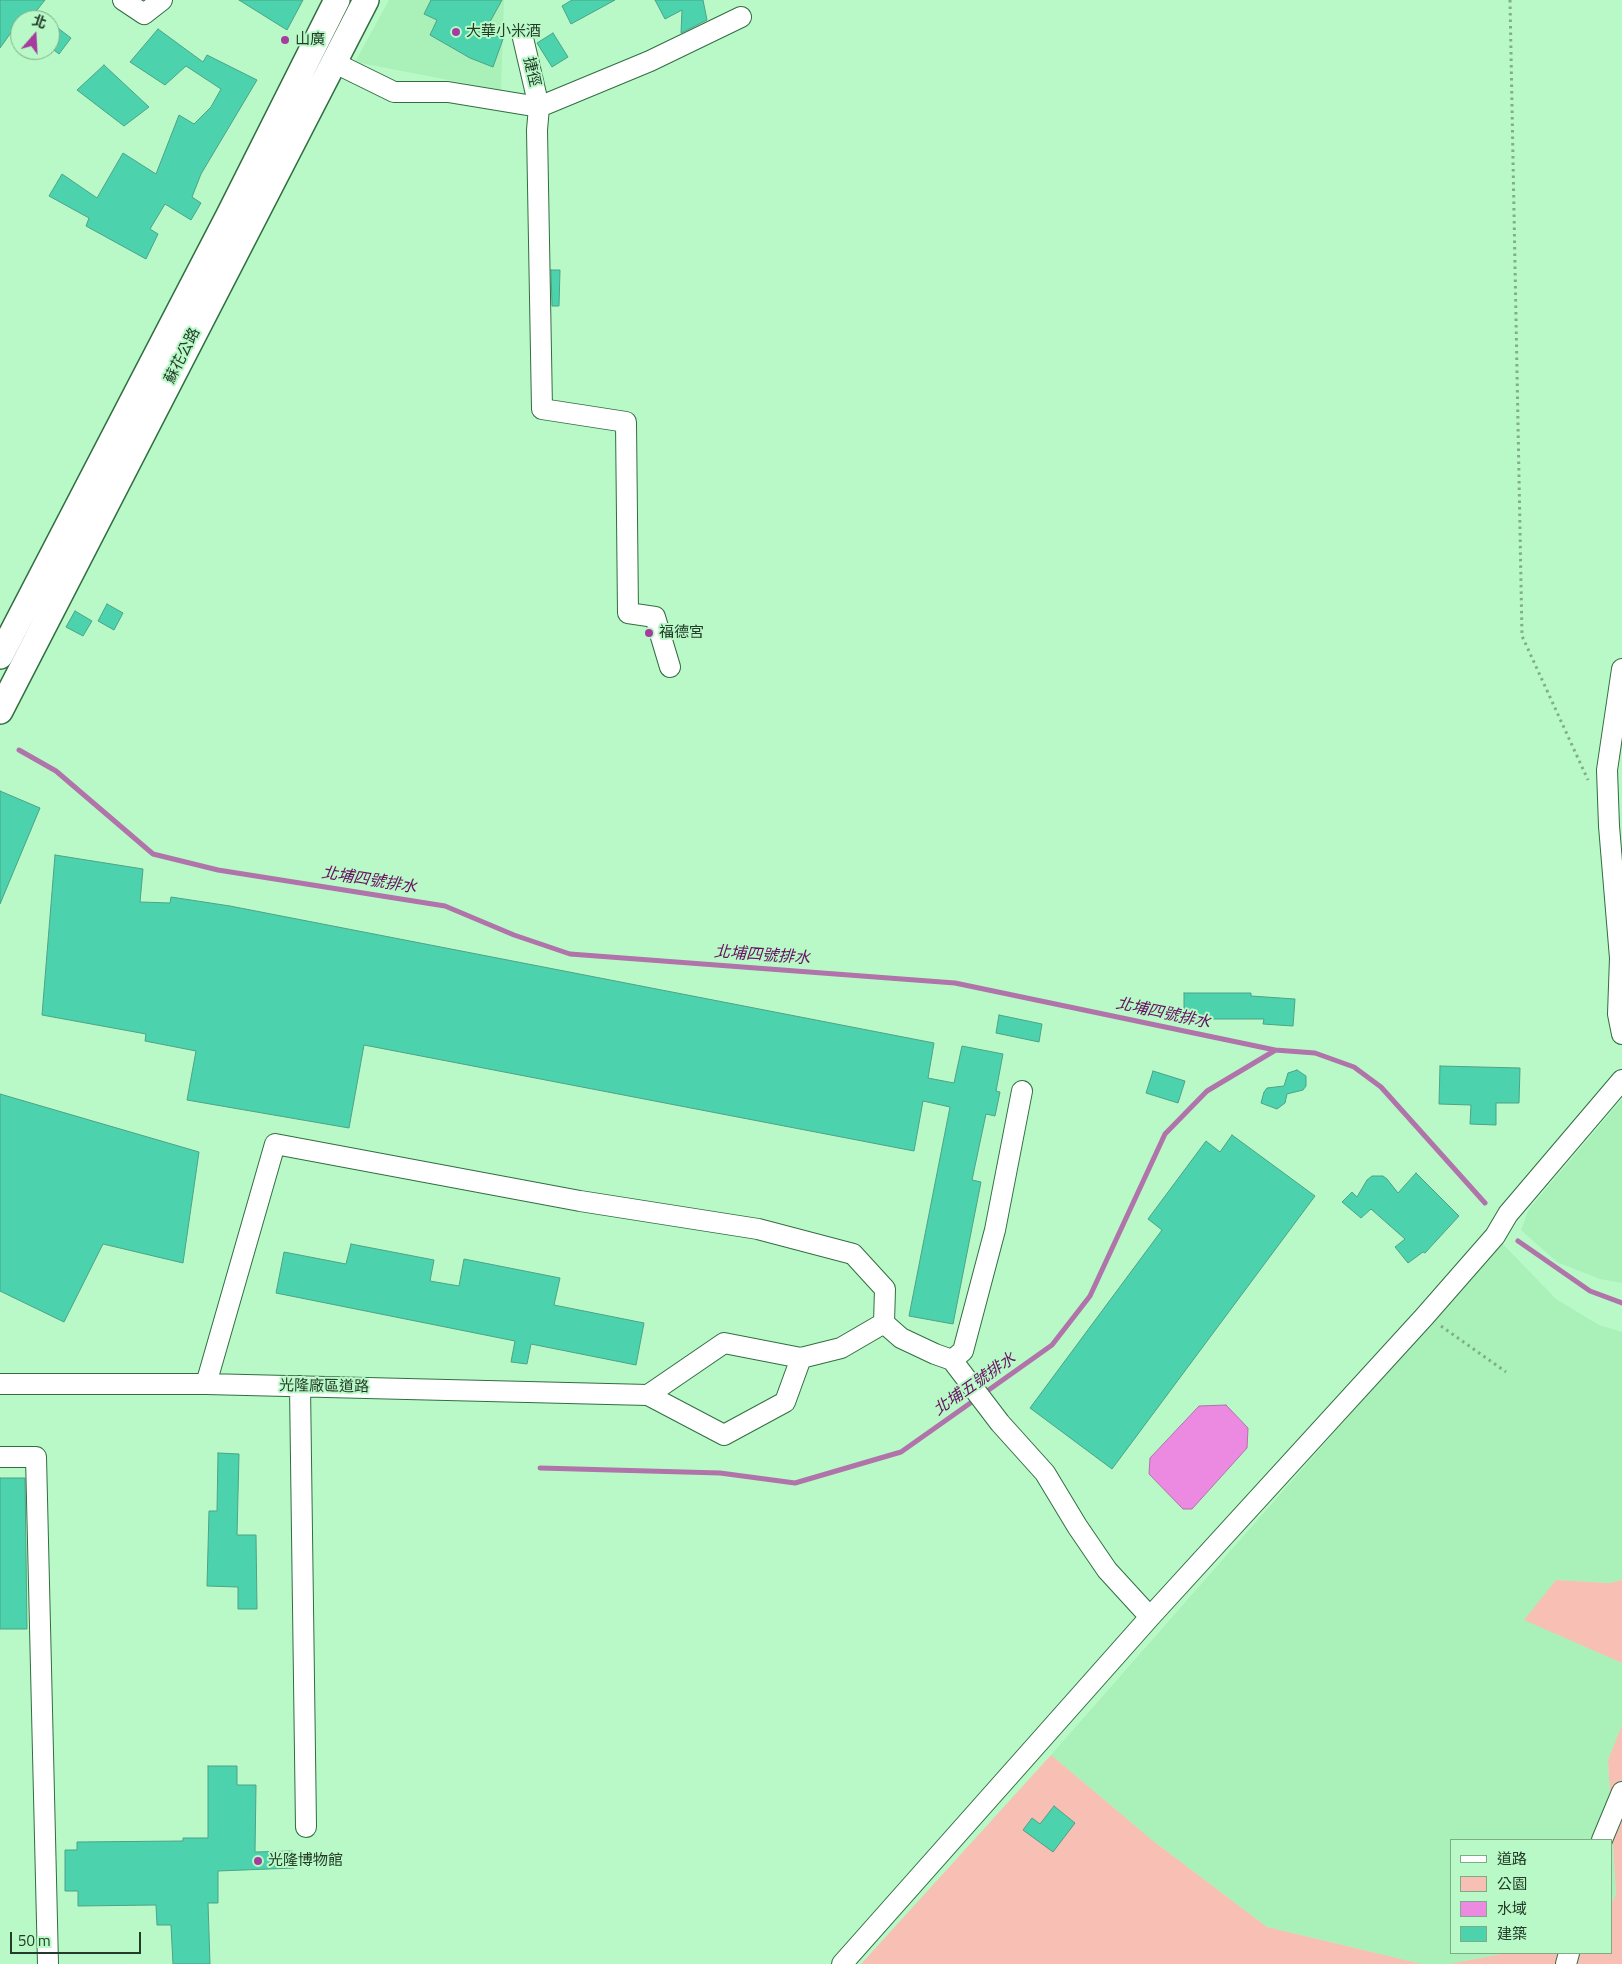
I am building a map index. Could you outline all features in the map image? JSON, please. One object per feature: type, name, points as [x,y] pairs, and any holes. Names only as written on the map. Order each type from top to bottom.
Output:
[{"type":"main road","name":"蘇花公路","points":[[0,656],[192,286],[337,0]]},
{"type":"main road","name":"蘇花公路","points":[[0,711],[366,0]]},
{"type":"main road","points":[[313,50],[335,63]]},
{"type":"main road","points":[[192,286],[214,297]]},
{"type":"street","points":[[123,0],[144,14],[162,0]]},
{"type":"street","points":[[335,63],[394,92],[448,92],[539,107],[650,61],[741,17]]},
{"type":"street","name":"捷徑","points":[[523,38],[539,107],[537,130],[542,409],[626,422],[628,613],[655,617],[670,667]]},
{"type":"street","points":[[1622,669],[1607,770],[1609,826],[1620,958],[1618,1014],[1622,1034]]},
{"type":"street","points":[[842,1964],[1150,1617],[1425,1316],[1495,1236],[1508,1214],[1622,1080]]},
{"type":"street","points":[[952,1360],[963,1351],[976,1308],[995,1230],[1022,1091]]},
{"type":"street","points":[[206,1384],[275,1144],[580,1201],[758,1229],[853,1254],[884,1289],[884,1323],[901,1338],[952,1360],[1000,1423],[1045,1473],[1076,1526],[1107,1570],[1150,1617]]},
{"type":"street","points":[[648,1395],[724,1343],[801,1358],[841,1348],[884,1323]]},
{"type":"street","name":"光隆廠區道路","points":[[0,1384],[206,1384],[648,1395],[724,1435],[785,1402],[801,1358]]},
{"type":"street","points":[[300,1386],[306,1827]]},
{"type":"street","points":[[0,1457],[36,1457],[48,1964]]},
{"type":"street","points":[[1602,1839],[1622,1792]]},
{"type":"path","points":[[1510,0],[1522,636],[1588,781]]},
{"type":"path","points":[[1425,1316],[1506,1372]]},
{"type":"shaded area","points":[[389,0],[504,0],[501,90],[355,62]]},
{"type":"shaded area","points":[[1622,1099],[1622,1283],[1600,1279],[1557,1262],[1521,1230],[1529,1209]]},
{"type":"shaded area","points":[[1498,1239],[1556,1299],[1599,1325],[1622,1332],[1622,1580],[1609,1583],[1556,1580],[1525,1620],[1622,1663],[1622,1725],[1608,1760],[1616,1894],[1612,1903],[1612,1839],[1450,1839],[1450,1954],[1501,1954],[1449,1964],[1422,1964],[1267,1927],[1152,1840],[1051,1755],[1420,1335]]},
{"type":"green space","points":[[1556,1580],[1609,1583],[1622,1580],[1622,1663],[1524,1620]]},
{"type":"green space","points":[[1622,1725],[1622,1964],[1449,1964],[1501,1954],[1612,1954],[1612,1903],[1616,1894],[1608,1760]]},
{"type":"green space","points":[[1051,1755],[1152,1840],[1267,1927],[1422,1964],[861,1964]]},
{"type":"water","points":[[1226,1405],[1248,1428],[1247,1448],[1192,1509],[1183,1509],[1149,1474],[1150,1458],[1199,1406]]},
{"type":"building","points":[[0,0],[45,0],[37,10],[10,10],[10,34],[0,48]]},
{"type":"building","points":[[239,0],[303,0],[287,30]]},
{"type":"building","points":[[431,0],[502,0],[486,29],[503,39],[493,67],[470,58],[430,35],[437,20],[424,14]]},
{"type":"building","points":[[572,0],[615,0],[571,24],[562,6]]},
{"type":"building","points":[[655,0],[703,0],[707,20],[681,33],[682,10],[665,19]]},
{"type":"building","points":[[158,29],[203,62],[207,55],[257,80],[201,174],[192,197],[201,203],[191,220],[165,204],[150,229],[158,234],[146,259],[86,226],[89,218],[49,196],[62,174],[97,198],[123,153],[156,174],[179,115],[194,124],[211,107],[221,89],[186,66],[165,85],[130,62]]},
{"type":"building","points":[[60,30],[71,38],[60,53]]},
{"type":"building","points":[[553,33],[568,57],[552,67],[537,43]]},
{"type":"building","points":[[104,65],[149,107],[124,126],[77,90]]},
{"type":"building","points":[[551,270],[560,270],[559,306],[552,306]]},
{"type":"building","points":[[107,604],[123,613],[114,630],[98,621]]},
{"type":"building","points":[[75,611],[92,621],[83,636],[66,627]]},
{"type":"building","points":[[0,791],[40,808],[0,904]]},
{"type":"building","points":[[55,855],[143,869],[140,902],[170,903],[171,897],[230,906],[934,1043],[928,1078],[954,1083],[962,1046],[1003,1054],[996,1091],[1000,1092],[995,1116],[986,1114],[972,1180],[981,1182],[953,1324],[909,1316],[950,1107],[923,1101],[914,1151],[364,1045],[349,1128],[187,1100],[196,1051],[145,1041],[146,1034],[42,1015]]},
{"type":"building","points":[[1184,993],[1251,993],[1251,996],[1295,999],[1293,1026],[1263,1024],[1264,1019],[1184,1019]]},
{"type":"building","points":[[999,1015],[1042,1024],[1039,1042],[996,1033]]},
{"type":"building","points":[[1440,1066],[1520,1068],[1519,1103],[1496,1103],[1496,1125],[1470,1124],[1471,1105],[1439,1104]]},
{"type":"building","points":[[1297,1070],[1306,1076],[1306,1086],[1303,1090],[1287,1094],[1285,1103],[1277,1109],[1261,1103],[1267,1088],[1284,1086],[1288,1073]]},
{"type":"building","points":[[1153,1071],[1185,1081],[1178,1103],[1146,1093]]},
{"type":"building","points":[[0,1094],[199,1152],[183,1263],[103,1244],[64,1322],[0,1291]]},
{"type":"building","points":[[1232,1135],[1315,1196],[1112,1469],[1030,1408],[1162,1230],[1148,1219],[1206,1141],[1220,1152]]},
{"type":"building","points":[[1416,1173],[1459,1216],[1425,1253],[1423,1252],[1408,1263],[1395,1247],[1405,1239],[1371,1209],[1361,1218],[1342,1202],[1352,1192],[1357,1197],[1367,1180],[1372,1176],[1383,1176],[1398,1193]]},
{"type":"building","points":[[351,1244],[434,1260],[430,1281],[459,1286],[464,1259],[560,1278],[554,1305],[644,1323],[636,1365],[531,1344],[527,1364],[511,1362],[515,1341],[276,1293],[284,1252],[346,1264]]},
{"type":"building","points":[[218,1453],[239,1454],[237,1535],[256,1535],[257,1609],[238,1609],[238,1587],[207,1586],[209,1511],[217,1511]]},
{"type":"building","points":[[0,1478],[25,1478],[27,1629],[0,1629]]},
{"type":"building","points":[[208,1766],[237,1766],[237,1785],[256,1785],[255,1852],[293,1851],[294,1868],[218,1871],[218,1903],[208,1903],[210,1964],[173,1964],[171,1925],[157,1925],[156,1905],[78,1906],[78,1891],[65,1891],[65,1850],[77,1850],[77,1842],[183,1841],[183,1838],[208,1838]]},
{"type":"building","points":[[1054,1806],[1075,1823],[1053,1852],[1023,1830],[1032,1818],[1040,1824]]},
{"type":"waterway","name":"北埔四號排水","points":[[19,750],[56,771],[153,854],[218,870],[445,906],[514,935],[570,954],[955,983],[1275,1050],[1315,1053],[1354,1067],[1381,1087],[1485,1203]]},
{"type":"waterway","name":"北埔五號排水","points":[[983,1394],[1052,1345],[1090,1296],[1165,1134],[1207,1091],[1274,1051]]},
{"type":"waterway","name":"北埔四號排水","points":[[1518,1241],[1590,1291],[1622,1303]]},
{"type":"waterway","name":"北埔五號排水","points":[[540,1468],[720,1473],[795,1483],[901,1452],[976,1399]]},
{"type":"place","name":"大華小米酒","points":[[456,32]]},
{"type":"place","name":"山廣","points":[[285,40]]},
{"type":"place","name":"福德宮","points":[[649,633]]},
{"type":"place","name":"光隆博物館","points":[[258,1861]]}]
